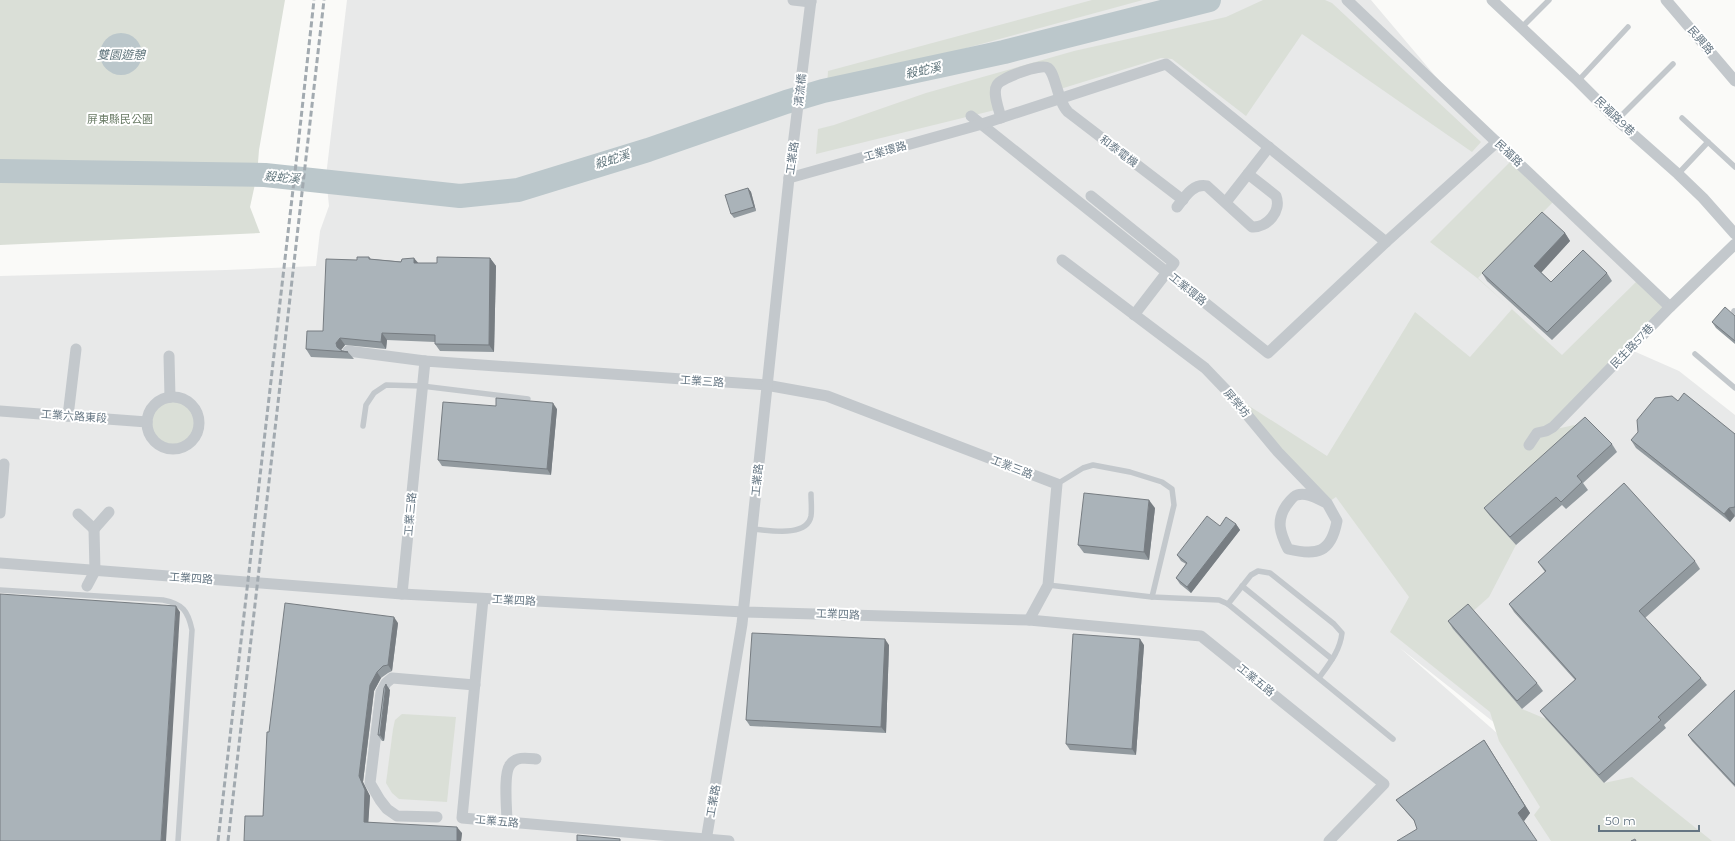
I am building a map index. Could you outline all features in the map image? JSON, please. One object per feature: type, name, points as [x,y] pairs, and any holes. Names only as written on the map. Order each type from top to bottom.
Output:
[{"type":"street","points":[[793,0],[811,1]]},
{"type":"street","name":"民福路","points":[[1347,0],[1670,307]]},
{"type":"street","name":"民福路9巷","points":[[1492,0],[1578,80],[1617,120],[1703,198],[1735,234]]},
{"type":"street","name":"民興路","points":[[1666,0],[1735,81]]},
{"type":"street","name":"清流橋","points":[[798,117],[811,1]]},
{"type":"street","name":"工業環路","points":[[789,178],[982,124],[1166,64],[1386,242]]},
{"type":"street","name":"和泰電機","points":[[1001,118],[995,91],[997,84],[1008,77],[1041,66],[1048,68],[1052,73],[1063,107],[1068,112],[1180,204],[1194,188],[1200,185],[1212,190],[1252,227],[1259,227],[1267,222],[1276,211],[1276,196],[1248,174]]},
{"type":"street","name":"工業環路","points":[[971,116],[1268,353],[1386,242],[1497,142]]},
{"type":"street","name":"工業路","points":[[706,840],[744,612],[766,385],[789,178],[798,117]]},
{"type":"street","points":[[1226,202],[1269,147]]},
{"type":"street","points":[[1091,196],[1174,263],[1134,315]]},
{"type":"street","name":"民生路57巷","points":[[1529,444],[1537,433],[1546,431],[1553,427],[1670,307],[1735,244]]},
{"type":"street","name":"屏榮坊","points":[[1062,260],[1205,368],[1229,393],[1278,452],[1326,503],[1337,521],[1334,535],[1327,546],[1319,551],[1308,553],[1288,549],[1278,527],[1281,513],[1289,501],[1297,495],[1309,495],[1326,503]]},
{"type":"street","points":[[68,416],[76,349]]},
{"type":"street","points":[[348,351],[425,361]]},
{"type":"street","points":[[168,356],[170,397]]},
{"type":"street","name":"工業三路","points":[[402,594],[425,361],[766,385],[827,396],[1057,484]]},
{"type":"street","points":[[170,397],[178,397],[186,400],[198,413],[200,422],[199,431],[195,439],[180,449],[162,447],[155,442],[150,435],[147,422],[154,404],[161,399],[170,397]]},
{"type":"street","name":"工業六路東段","points":[[0,411],[147,422]]},
{"type":"street","points":[[0,513],[4,464]]},
{"type":"street","points":[[1029,620],[1048,585],[1057,484]]},
{"type":"street","points":[[87,586],[95,570],[94,529],[109,512]]},
{"type":"street","points":[[78,514],[94,529]]},
{"type":"street","name":"工業四路","points":[[0,563],[483,599],[744,612],[1029,620]]},
{"type":"street","name":"工業五路","points":[[483,599],[462,818],[728,841]]},
{"type":"street","name":"工業五路","points":[[1029,620],[1201,636],[1384,784],[1328,841]]},
{"type":"street","points":[[437,817],[397,816],[387,809],[370,783],[381,692],[386,683],[392,678],[475,685]]},
{"type":"street","points":[[507,822],[506,775],[509,765],[522,758],[536,759]]},
{"type":"lane","points":[[1521,28],[1549,0]]},
{"type":"lane","points":[[1578,80],[1628,27]]},
{"type":"lane","points":[[1617,120],[1673,64]]},
{"type":"lane","points":[[1682,118],[1735,168]]},
{"type":"lane","points":[[1678,174],[1708,142]]},
{"type":"lane","points":[[1695,354],[1735,388]]},
{"type":"lane","points":[[363,426],[366,404],[379,388],[386,385],[394,384],[422,386],[528,399]]},
{"type":"lane","points":[[1057,484],[1083,468],[1093,465],[1130,472],[1162,482],[1172,489],[1174,505],[1152,597]]},
{"type":"lane","points":[[752,529],[790,531],[800,529],[807,524],[811,517],[811,494]]},
{"type":"lane","points":[[1228,604],[1251,575],[1258,572],[1270,573],[1334,624],[1342,633],[1341,643],[1319,678]]},
{"type":"lane","points":[[1048,585],[1152,597],[1219,600],[1228,604],[1393,739]]},
{"type":"lane","points":[[1242,586],[1332,659]]},
{"type":"lane","points":[[0,590],[163,600],[176,603],[189,617],[192,630],[178,841]]},
{"type":"shaded area","points":[[347,0],[1371,0],[1491,142],[1663,305],[1629,349],[1679,371],[1735,415],[1735,841],[1644,841],[1400,648],[1620,841],[0,841],[0,276],[316,266],[320,231],[329,206],[326,176]]},
{"type":"green space","name":"屏東縣民公園","points":[[0,0],[285,0],[259,150],[257,175],[250,207],[260,233],[0,245]]},
{"type":"green space","points":[[1092,0],[1143,0],[827,86],[828,71]]},
{"type":"green space","points":[[1263,0],[1325,0],[1332,3],[1481,142],[1472,152],[1302,34],[1246,116],[1172,59],[1161,58],[1057,90],[1048,68],[997,84],[999,109],[816,154],[818,129],[834,125],[926,93],[1074,51],[1226,17]]},
{"type":"green space","points":[[1514,158],[1556,199],[1478,278],[1507,304],[1477,278],[1430,242]]},
{"type":"green space","points":[[1640,278],[1670,307],[1547,431],[1588,422],[1490,516],[1516,545],[1489,597],[1453,629],[1522,709],[1546,719],[1604,783],[1632,777],[1712,841],[1551,841],[1534,815],[1540,807],[1499,741],[1490,712],[1390,632],[1409,597],[1336,497],[1327,503],[1229,393],[1327,456],[1415,312],[1470,357],[1512,309],[1562,355]]},
{"type":"green space","points":[[168,397],[178,397],[192,404],[199,418],[199,428],[192,442],[178,449],[168,449],[158,445],[151,438],[147,428],[147,418],[151,408],[158,401]]},
{"type":"green space","points":[[402,714],[456,717],[447,802],[399,799],[392,793],[386,783],[395,720]]},
{"type":"water","name":"雙園遊憩","points":[[117,33],[125,33],[133,36],[139,42],[142,54],[139,66],[133,72],[125,75],[117,75],[109,72],[103,66],[100,58],[100,50],[103,42],[109,36]]},
{"type":"building","points":[[748,188],[754,207],[731,214],[725,195]]},
{"type":"building","points":[[1542,212],[1565,233],[1534,266],[1551,282],[1583,250],[1607,273],[1547,332],[1482,273]]},
{"type":"building","points":[[357,257],[369,257],[369,259],[401,262],[402,259],[414,258],[414,263],[437,263],[437,257],[490,258],[489,345],[435,344],[435,335],[382,333],[381,342],[340,338],[336,343],[337,347],[342,351],[348,352],[306,349],[307,331],[323,331],[326,259],[357,260]]},
{"type":"building","points":[[1725,307],[1735,316],[1735,341],[1712,322]]},
{"type":"building","points":[[1684,393],[1735,434],[1735,507],[1729,508],[1724,514],[1631,440],[1638,432],[1637,420],[1655,398],[1672,396],[1678,401]]},
{"type":"building","points":[[496,398],[553,403],[547,469],[438,460],[443,402],[496,406]]},
{"type":"building","points":[[1585,417],[1612,444],[1577,476],[1582,482],[1561,502],[1556,497],[1510,537],[1484,508]]},
{"type":"building","points":[[1624,483],[1695,561],[1639,611],[1701,678],[1658,717],[1661,720],[1599,775],[1540,711],[1576,679],[1509,604],[1546,571],[1538,562]]},
{"type":"building","points":[[1084,493],[1149,500],[1144,552],[1078,545]]},
{"type":"building","points":[[1207,516],[1220,526],[1226,517],[1236,524],[1187,587],[1176,578],[1187,563],[1177,555]]},
{"type":"building","points":[[0,594],[176,606],[161,841],[0,841]]},
{"type":"building","points":[[285,603],[394,617],[388,665],[383,666],[377,672],[370,685],[359,776],[365,790],[364,822],[457,827],[457,841],[244,841],[245,816],[263,816],[267,732],[269,732]]},
{"type":"building","points":[[1468,604],[1537,683],[1517,701],[1448,621]]},
{"type":"building","points":[[752,633],[885,639],[881,727],[746,720]]},
{"type":"building","points":[[1073,634],[1140,639],[1132,749],[1066,744]]},
{"type":"building","points":[[386,684],[380,735],[378,735],[384,688]]},
{"type":"building","points":[[1735,690],[1735,785],[1688,735]]},
{"type":"building","points":[[1484,740],[1525,806],[1518,813],[1537,841],[1397,841],[1417,829],[1414,820],[1396,800]]},
{"type":"building","points":[[577,835],[620,839],[620,841],[577,841]]},
{"type":"waterway","name":"殺蛇溪","points":[[0,171],[265,175],[460,196],[518,190],[648,150],[786,102],[823,91],[1004,52],[1209,0]]},
{"type":"railway","points":[[218,841],[314,0]]},
{"type":"railway","points":[[228,841],[324,0]]}]
